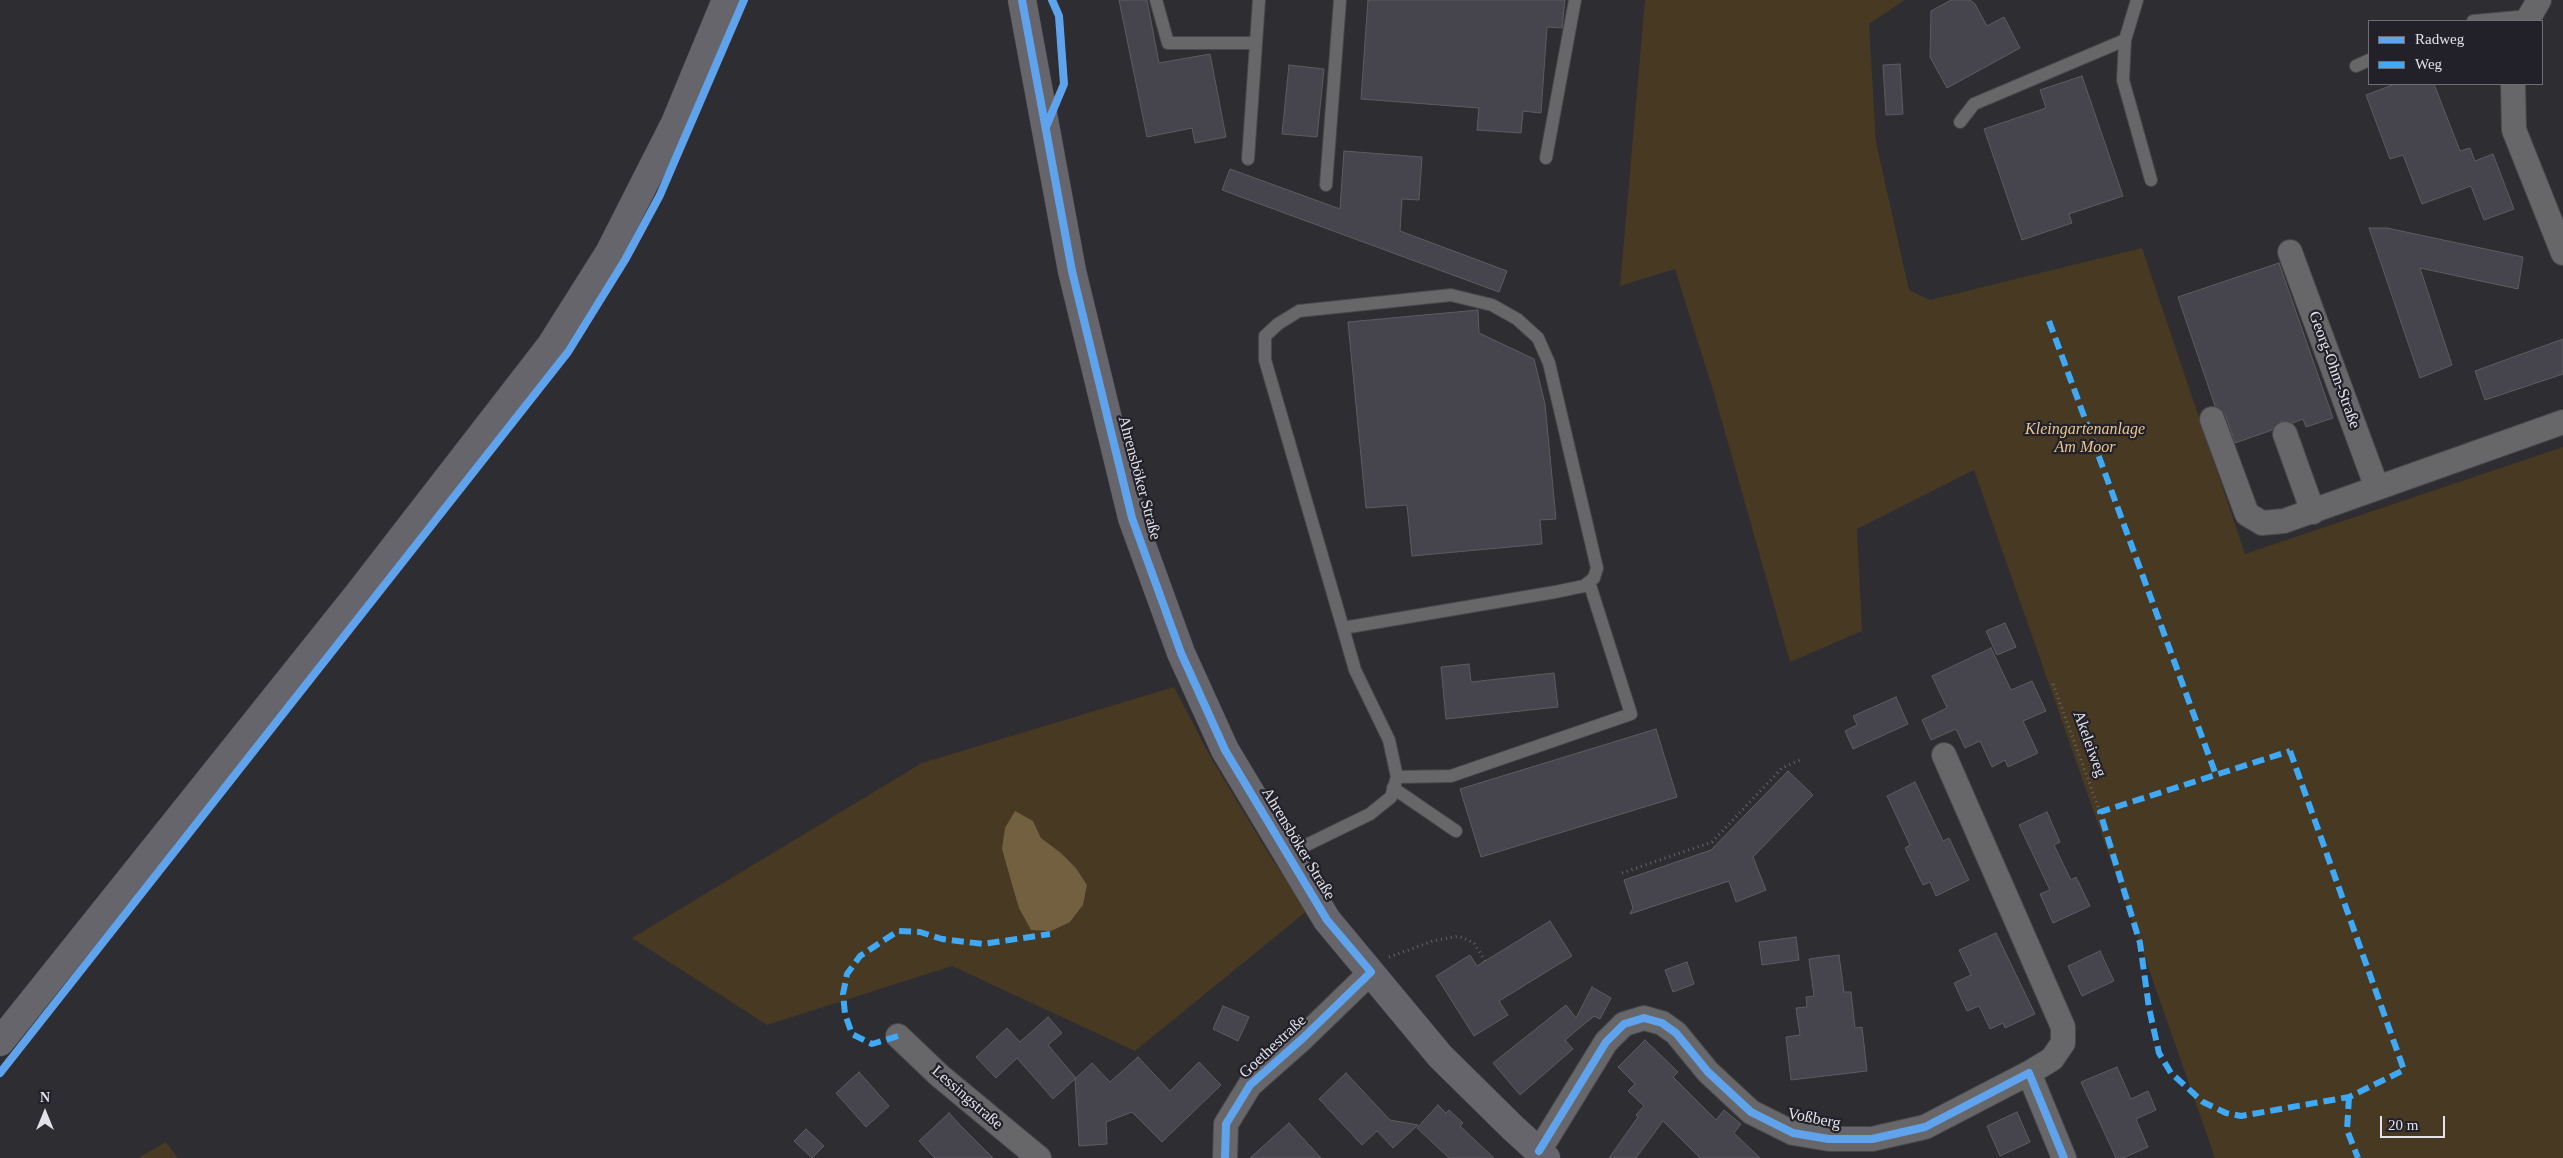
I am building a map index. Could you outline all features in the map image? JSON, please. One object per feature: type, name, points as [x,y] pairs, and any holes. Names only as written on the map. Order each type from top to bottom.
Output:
[{"type":"street","points":[[0,1042],[359,593],[552,345],[609,253],[675,123],[726,0]]},
{"type":"street","name":"Ahrensböker Straße","points":[[1022,0],[1072,271],[1132,518],[1181,653],[1225,750],[1328,920],[1440,1056],[1543,1155]]},
{"type":"street","points":[[2513,85],[2514,130],[2563,253]]},
{"type":"street","name":"Georg-Ohm-Straße","points":[[2290,252],[2377,488]]},
{"type":"street","points":[[2212,419],[2247,514],[2262,522],[2284,521],[2313,512],[2563,422]]},
{"type":"street","points":[[2286,434],[2313,512]]},
{"type":"street","name":"Voßberg","points":[[1543,1155],[1606,1042],[1624,1024],[1644,1018],[1662,1023],[1676,1033],[1708,1072],[1751,1112],[1769,1123],[1793,1132],[1828,1139],[1872,1139],[1925,1127],[2052,1059],[2063,1043],[2063,1027],[1944,754]]},
{"type":"street","name":"Goethestraße","points":[[1225,1158],[1226,1124],[1250,1085],[1303,1038],[1371,972]]},
{"type":"street","name":"Lessingstraße","points":[[898,1036],[940,1076],[1039,1158]]},
{"type":"street","points":[[2029,1073],[2064,1158]]},
{"type":"lane","points":[[1156,0],[1168,43],[1256,43]]},
{"type":"lane","points":[[1248,159],[1259,0]]},
{"type":"lane","points":[[1326,185],[1340,0]]},
{"type":"lane","points":[[1546,158],[1575,0]]},
{"type":"lane","points":[[2137,0],[2125,40],[2123,80],[2151,180]]},
{"type":"lane","points":[[2480,20],[2532,12]]},
{"type":"lane","points":[[1960,122],[1974,104],[2125,40]]},
{"type":"lane","points":[[2356,66],[2368,60]]},
{"type":"lane","points":[[1288,854],[1370,814],[1391,797],[1395,782],[1389,740],[1358,677],[1343,628],[1266,360],[1266,336],[1278,324],[1298,311],[1451,295],[1492,305],[1517,319],[1538,338],[1548,363],[1596,568],[1594,578],[1584,586],[1555,592],[1343,628]]},
{"type":"lane","points":[[1395,782],[1451,776],[1631,714],[1589,582]]},
{"type":"lane","points":[[1395,782],[1456,831]]},
{"type":"path","points":[[1622,873],[1712,842],[1782,768],[1800,760]]},
{"type":"path","points":[[1371,972],[1392,954],[1433,941],[1458,936],[1474,943],[1485,961]]},
{"type":"green space","name":"Kleingartenanlage Am Moor","points":[[1645,0],[1905,0],[1869,24],[1876,142],[1909,290],[1930,300],[2142,248],[2245,554],[2563,447],[2563,1158],[2215,1158],[1974,470],[1857,529],[1862,631],[1790,662],[1713,390],[1675,269],[1620,286]]},
{"type":"green space","points":[[1174,687],[1210,756],[1272,859],[1307,911],[1135,1051],[952,966],[767,1025],[632,938],[922,763]],"holes":[[[1033,821],[1041,838],[1061,853],[1076,868],[1087,885],[1083,905],[1070,922],[1019,908],[1002,849]]]},
{"type":"green space","points":[[166,1142],[178,1158],[138,1158]]},
{"type":"shaded area","points":[[1015,811],[1033,821],[1041,838],[1061,853],[1076,868],[1087,885],[1083,905],[1070,922],[1051,931],[1031,930],[1019,908],[1013,888],[1002,849],[1005,828]]},
{"type":"building","points":[[1119,0],[1147,0],[1159,63],[1210,54],[1226,137],[1195,143],[1192,128],[1147,137]]},
{"type":"building","points":[[1368,0],[1565,0],[1562,28],[1547,27],[1541,113],[1523,111],[1521,133],[1477,130],[1479,108],[1361,99]]},
{"type":"building","points":[[1951,0],[1970,0],[1975,4],[1987,26],[2004,17],[2020,48],[1947,88],[1930,57],[1931,11]]},
{"type":"building","points":[[1900,64],[1903,114],[1886,115],[1883,65]]},
{"type":"building","points":[[1289,65],[1324,69],[1317,137],[1282,134]]},
{"type":"building","points":[[2082,76],[2123,196],[2069,214],[2072,223],[2022,240],[1984,129],[2046,108],[2040,90]]},
{"type":"building","points":[[2392,85],[2434,85],[2460,151],[2470,148],[2475,161],[2493,154],[2514,209],[2484,220],[2471,186],[2422,204],[2403,155],[2390,159],[2366,95]]},
{"type":"building","points":[[1344,151],[1422,157],[1419,200],[1402,199],[1400,231],[1507,271],[1499,292],[1222,190],[1230,169],[1340,209]]},
{"type":"building","points":[[2369,228],[2387,228],[2523,257],[2518,289],[2420,268],[2452,365],[2420,378]]},
{"type":"building","points":[[2279,263],[2333,418],[2306,427],[2303,419],[2293,423],[2281,421],[2272,430],[2235,443],[2225,414],[2215,406],[2178,297]]},
{"type":"building","points":[[1478,310],[1479,333],[1534,359],[1545,404],[1556,519],[1540,520],[1542,544],[1412,556],[1407,505],[1366,508],[1348,322]]},
{"type":"building","points":[[2563,339],[2563,374],[2485,400],[2475,371]]},
{"type":"building","points":[[2005,623],[2016,647],[1997,655],[1986,631]]},
{"type":"building","points":[[1991,648],[2011,690],[2032,681],[2046,711],[2023,721],[2038,753],[2008,767],[2005,760],[1992,767],[1980,741],[1965,748],[1956,729],[1931,740],[1922,720],[1947,708],[1932,676]]},
{"type":"building","points":[[1469,664],[1471,682],[1554,673],[1558,707],[1446,719],[1441,667]]},
{"type":"building","points":[[1896,697],[1908,724],[1853,749],[1845,731],[1857,725],[1853,716]]},
{"type":"building","points":[[1656,729],[1677,797],[1481,857],[1460,789]]},
{"type":"building","points":[[1788,771],[1813,795],[1753,857],[1766,890],[1736,902],[1729,881],[1630,914],[1633,908],[1624,880],[1711,850]]},
{"type":"building","points":[[1915,782],[1943,841],[1949,838],[1969,880],[1936,896],[1930,882],[1923,885],[1905,848],[1910,845],[1887,796]]},
{"type":"building","points":[[2047,812],[2060,842],[2054,845],[2071,880],[2076,877],[2090,906],[2053,923],[2040,894],[2050,890],[2019,825]]},
{"type":"building","points":[[1550,921],[1572,956],[1499,1001],[1508,1015],[1474,1036],[1436,976],[1470,955],[1477,966]]},
{"type":"building","points":[[1996,933],[2035,1014],[2005,1028],[2003,1023],[1990,1029],[1979,1006],[1967,1011],[1954,983],[1971,975],[1959,950]]},
{"type":"building","points":[[1796,937],[1799,960],[1762,965],[1759,942]]},
{"type":"building","points":[[2100,951],[2114,981],[2082,996],[2068,966]]},
{"type":"building","points":[[1839,955],[1844,992],[1851,992],[1855,1028],[1862,1027],[1867,1071],[1791,1080],[1786,1037],[1800,1035],[1796,1008],[1807,1007],[1806,997],[1814,996],[1809,959]]},
{"type":"building","points":[[1687,962],[1694,984],[1673,992],[1665,970]]},
{"type":"building","points":[[1592,987],[1611,998],[1600,1019],[1594,1016],[1565,1040],[1573,1049],[1520,1095],[1493,1063],[1566,1005],[1576,1018]]},
{"type":"building","points":[[1223,1006],[1249,1017],[1238,1041],[1213,1029]]},
{"type":"building","points":[[1048,1017],[1062,1033],[1048,1045],[1076,1078],[1053,1099],[1017,1058],[996,1078],[976,1057],[1007,1028],[1020,1042]]},
{"type":"building","points":[[1645,1040],[1678,1072],[1673,1077],[1716,1120],[1724,1110],[1741,1124],[1734,1133],[1760,1158],[1700,1158],[1663,1121],[1636,1158],[1609,1158],[1638,1117],[1636,1115],[1644,1106],[1628,1091],[1635,1084],[1618,1067]]},
{"type":"building","points":[[1138,1057],[1170,1091],[1199,1062],[1221,1085],[1162,1142],[1132,1112],[1106,1122],[1107,1144],[1079,1146],[1075,1079],[1092,1063],[1110,1082]]},
{"type":"building","points":[[2117,1067],[2131,1099],[2148,1091],[2156,1110],[2136,1119],[2148,1147],[2123,1158],[2116,1158],[2081,1082]]},
{"type":"building","points":[[859,1072],[889,1106],[866,1127],[836,1093]]},
{"type":"building","points":[[1346,1073],[1390,1120],[1418,1125],[1393,1148],[1377,1131],[1362,1145],[1319,1099]]},
{"type":"building","points":[[1438,1105],[1446,1113],[1449,1110],[1463,1123],[1460,1126],[1494,1158],[1449,1158],[1417,1128]]},
{"type":"building","points":[[2017,1112],[2030,1142],[2000,1156],[1987,1126]]},
{"type":"building","points":[[949,1113],[993,1158],[935,1158],[930,1153],[919,1141]]},
{"type":"building","points":[[1289,1123],[1321,1158],[1250,1158]]},
{"type":"building","points":[[806,1129],[824,1146],[812,1158],[794,1141]]},
{"type":"marked path","points":[[2049,321],[2216,775]]},
{"type":"marked path","points":[[2290,751],[2404,1070],[2349,1097],[2241,1116],[2226,1113],[2203,1102],[2171,1073],[2159,1053],[2149,1008],[2140,943],[2100,812],[2290,751]]},
{"type":"marked path","points":[[898,1036],[872,1044],[852,1034],[845,1014],[843,994],[847,974],[860,956],[898,931],[920,932],[942,939],[983,944],[1050,934]]},
{"type":"marked path","points":[[2349,1097],[2347,1130],[2358,1158]]},
{"type":"cycle path","points":[[0,1073],[568,352],[625,260],[660,195],[744,0]]},
{"type":"cycle path","points":[[1022,0],[1072,271],[1132,518],[1181,653],[1225,750],[1327,920],[1371,972],[1303,1038],[1250,1085],[1226,1124],[1225,1158]]},
{"type":"cycle path","points":[[1046,127],[1064,84],[1059,16],[1052,0]]},
{"type":"cycle path","points":[[1539,1151],[1606,1042],[1624,1024],[1644,1018],[1662,1023],[1676,1033],[1708,1072],[1751,1112],[1793,1133],[1829,1139],[1872,1139],[1925,1127],[2029,1073],[2064,1158]]}]
